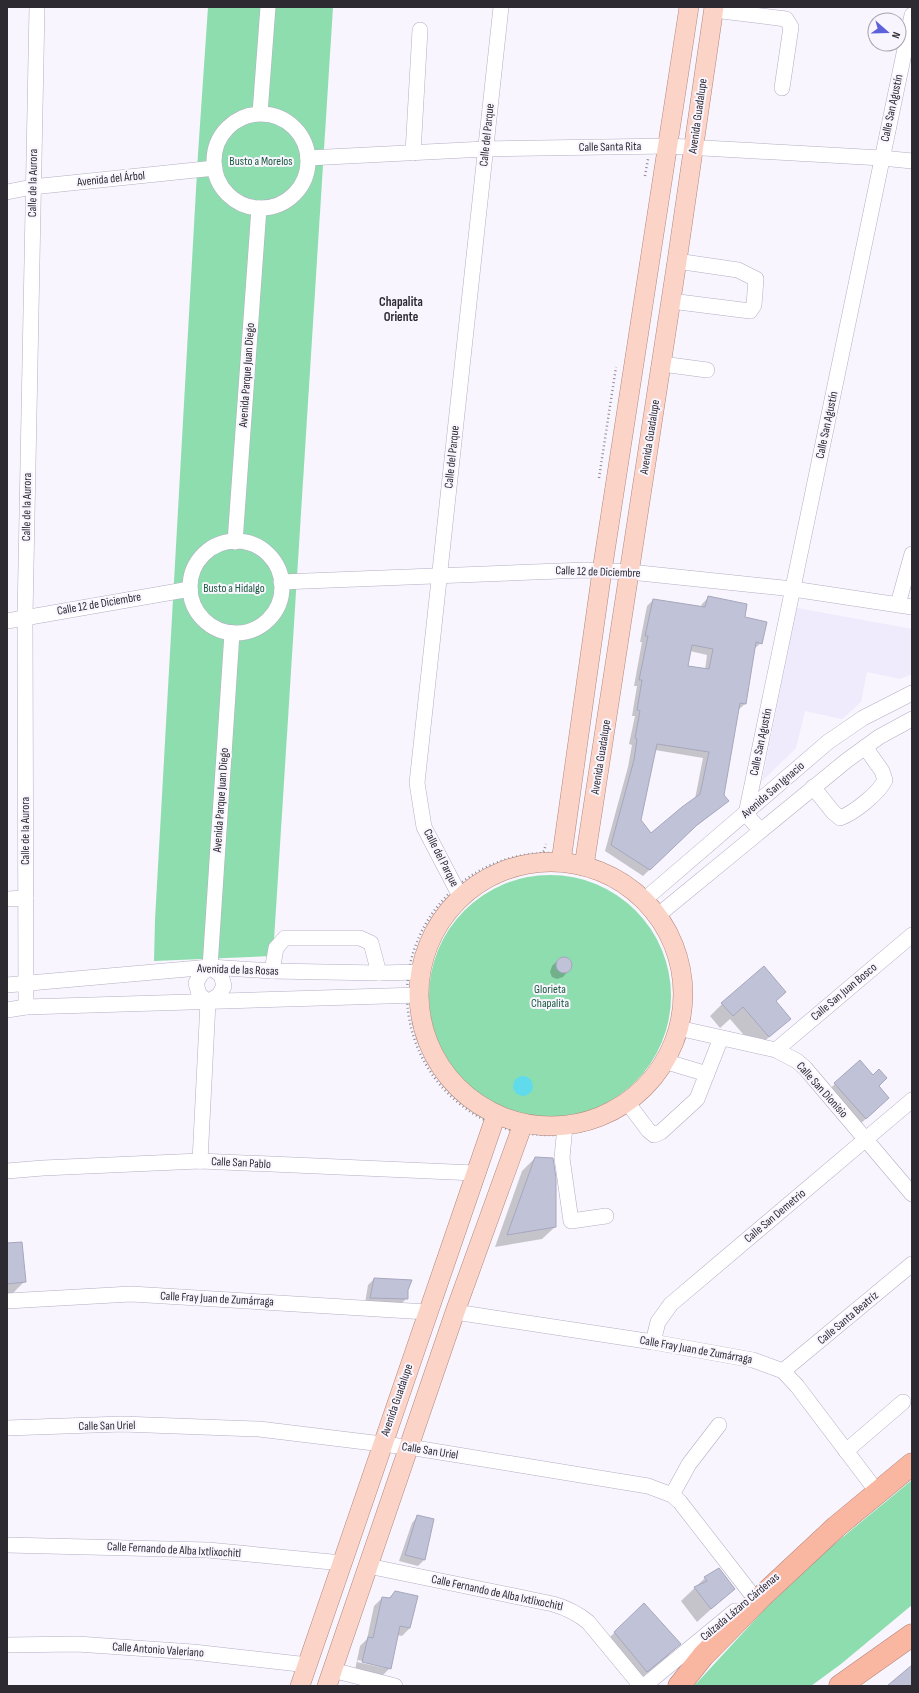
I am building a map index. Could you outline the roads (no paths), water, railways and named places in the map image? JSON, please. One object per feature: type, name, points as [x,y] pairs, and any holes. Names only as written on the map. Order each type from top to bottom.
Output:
[{"type":"highway","name":"Calzada Lázaro Cárdenas","points":[[679,1686],[713,1645],[761,1597],[836,1527],[912,1464]]},
{"type":"highway","points":[[840,1686],[912,1636]]},
{"type":"main road","name":"Avenida Guadalupe","points":[[562,859],[602,571],[689,7]]},
{"type":"main road","name":"Avenida Guadalupe","points":[[584,863],[662,364],[714,8]]},
{"type":"main road","points":[[562,859],[584,863],[626,885],[644,900],[658,916],[670,939],[680,970],[683,989],[682,1009],[678,1028],[672,1045],[654,1077],[627,1102],[608,1114],[565,1126],[523,1124],[496,1115],[474,1102],[455,1086],[440,1066],[429,1044],[422,1020],[419,995],[421,972],[426,951],[435,932],[447,914],[461,898],[483,881],[507,870],[534,863],[562,859]]},
{"type":"main road","name":"Avenida Guadalupe","points":[[300,1686],[427,1312],[496,1115]]},
{"type":"main road","points":[[329,1678],[455,1312],[523,1124]]},
{"type":"street","name":"Calle de la Aurora","points":[[26,1007],[25,617],[36,7]]},
{"type":"street","points":[[260,113],[268,7]]},
{"type":"street","name":"Calle del Parque","points":[[461,898],[424,827],[417,783],[501,7]]},
{"type":"street","points":[[714,8],[786,19],[791,27],[782,88]]},
{"type":"street","name":"Calle San Agustín","points":[[746,814],[912,15]]},
{"type":"street","points":[[413,153],[420,30]]},
{"type":"street","points":[[260,113],[278,116],[294,126],[304,141],[308,158],[305,178],[301,186],[294,194],[278,205],[259,208],[238,202],[230,196],[218,179],[214,157],[222,135],[229,126],[238,119],[260,113]]},
{"type":"street","name":"Calle Santa Rita","points":[[308,158],[485,149],[668,146],[912,161]]},
{"type":"street","name":"Avenida del Árbol","points":[[7,192],[32,187],[215,168]]},
{"type":"street","name":"Avenida Parque Juan Diego","points":[[235,542],[259,208]]},
{"type":"street","points":[[671,301],[750,311],[754,305],[756,279],[738,270],[677,262]]},
{"type":"street","points":[[662,364],[707,370]]},
{"type":"street","points":[[235,542],[254,545],[262,550],[275,564],[281,582],[279,602],[268,620],[251,630],[232,633],[214,628],[206,622],[194,607],[190,589],[194,569],[200,560],[215,547],[225,543],[235,542]]},
{"type":"street","points":[[905,605],[912,554]]},
{"type":"street","name":"Calle 12 de Diciembre","points":[[281,582],[576,570],[630,572],[793,589],[905,605]]},
{"type":"street","name":"Calle 12 de Diciembre","points":[[7,620],[190,589]]},
{"type":"street","name":"Avenida Parque Juan Diego","points":[[210,967],[232,633]]},
{"type":"street","name":"Avenida San Ignacio","points":[[644,900],[746,814],[828,742],[863,718],[910,698]]},
{"type":"street","name":"Avenida San Ignacio","points":[[658,916],[812,787],[879,737],[912,719]]},
{"type":"street","points":[[812,787],[840,818],[848,815],[881,788],[885,780],[882,771],[865,747]]},
{"type":"street","points":[[746,814],[760,830]]},
{"type":"street","points":[[7,899],[26,898]]},
{"type":"street","name":"Calle San Juan Bosco","points":[[776,1050],[912,935]]},
{"type":"street","points":[[272,971],[276,948],[285,938],[360,938],[371,943],[379,973]]},
{"type":"street","points":[[210,967],[221,975],[224,986],[219,995],[208,1002],[199,994],[196,983],[201,974],[210,967]]},
{"type":"street","name":"Avenida de las Rosas","points":[[7,985],[210,967],[272,971],[379,973],[421,972]]},
{"type":"street","points":[[7,1010],[26,1007],[419,995]]},
{"type":"street","points":[[200,1161],[208,1002]]},
{"type":"street","name":"Calle San Dionisio","points":[[678,1028],[776,1050],[797,1060],[912,1194]]},
{"type":"street","points":[[627,1102],[648,1130],[654,1135],[661,1132],[697,1100],[721,1038]]},
{"type":"street","points":[[664,1061],[706,1074]]},
{"type":"street","name":"Calle San Demetrio","points":[[653,1342],[658,1322],[671,1304],[912,1100]]},
{"type":"street","points":[[565,1126],[562,1158],[571,1221],[606,1216]]},
{"type":"street","name":"Calle San Pablo","points":[[7,1171],[200,1161],[475,1173]]},
{"type":"street","name":"Calle Santa Beatríz","points":[[783,1371],[912,1264]]},
{"type":"street","name":"Calle Fray Juan de Zumárraga","points":[[7,1301],[131,1294],[427,1312]]},
{"type":"street","name":"Calle Fray Juan de Zumárraga","points":[[455,1312],[653,1342],[753,1360],[783,1371],[798,1386],[878,1493]]},
{"type":"street","points":[[846,1451],[903,1402]]},
{"type":"street","name":"Calle San Uriel","points":[[7,1428],[122,1424],[259,1429],[409,1447],[648,1486],[672,1495],[680,1502],[753,1596]]},
{"type":"street","points":[[672,1495],[689,1464],[718,1425]]},
{"type":"street","name":"Calzada Lázaro Cárdenas","points":[[642,1686],[836,1527]]},
{"type":"street","name":"Calle Fernando de Alba Ixtlixochitl","points":[[7,1545],[208,1550],[342,1563]]},
{"type":"street","name":"Calle Fernando de Alba Ixtlixochitl","points":[[368,1566],[553,1604],[568,1609],[579,1614],[588,1622],[642,1686]]},
{"type":"street","points":[[851,1686],[912,1636]]},
{"type":"street","name":"Calle Antonio Valeriano","points":[[7,1645],[92,1645],[193,1652],[308,1665]]},
{"type":"street","points":[[329,1678],[395,1686]]},
{"type":"water","points":[[523,1076],[530,1079],[533,1086],[530,1093],[523,1096],[516,1093],[513,1086],[516,1079]]},
{"type":"district","name":"Chapalita Oriente","points":[[401,310]]},
{"type":"park label","name":"Busto a Morelos","points":[[261,161]]},
{"type":"park label","name":"Busto a Hidalgo","points":[[234,588]]},
{"type":"park label","name":"Glorieta Chapalita","points":[[550,996]]}]
